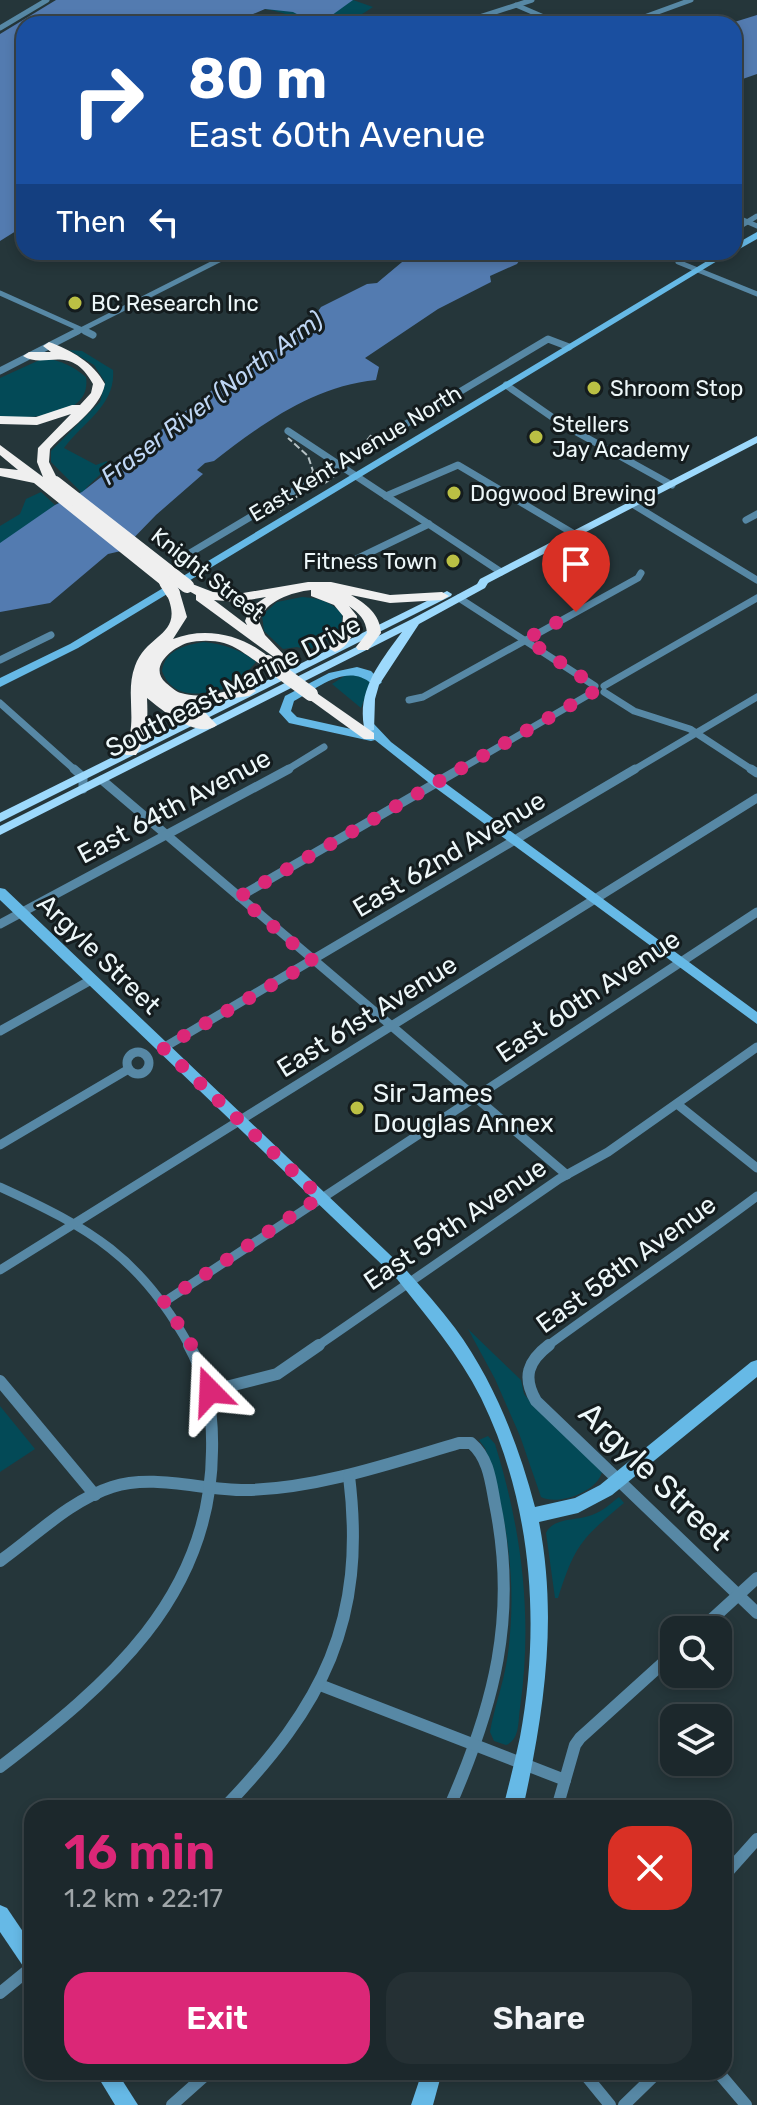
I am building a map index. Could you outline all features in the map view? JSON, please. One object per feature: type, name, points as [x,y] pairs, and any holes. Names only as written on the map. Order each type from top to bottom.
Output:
[{"type":"highway","points":[[29,356],[55,348],[88,365],[97,374],[100,384],[99,392],[88,406],[44,448],[43,462],[49,483]]},
{"type":"highway","points":[[0,420],[37,421],[58,417],[84,402],[94,387],[90,375],[55,348]]},
{"type":"highway","points":[[0,431],[9,439],[6,449]]},
{"type":"highway","name":"Knight Street","points":[[0,439],[6,449],[176,588]]},
{"type":"highway","points":[[0,472],[20,474],[49,483]]},
{"type":"highway","name":"Knight Street","points":[[49,483],[176,588],[369,732]]},
{"type":"highway","points":[[131,752],[140,731],[140,674],[146,658],[180,621],[181,606],[176,588],[237,598],[281,588],[331,586],[390,599],[442,596]]},
{"type":"highway","points":[[320,587],[351,600],[375,627],[363,647]]},
{"type":"highway","points":[[272,659],[254,630],[253,616],[268,600],[292,592],[322,594],[347,609],[349,630],[335,648]]},
{"type":"highway","points":[[202,722],[181,698],[163,689],[152,676],[156,657],[172,645],[198,637],[239,644],[272,659]]},
{"type":"highway","points":[[141,684],[165,705],[202,722]]},
{"type":"highway","points":[[181,698],[208,699],[249,691]]},
{"type":"main road","name":"Southeast Marine Drive","points":[[0,818],[83,783],[102,780],[249,691],[473,581],[484,581],[755,442]]},
{"type":"main road","name":"Southeast Marine Drive","points":[[0,831],[131,752],[464,599],[484,581]]},
{"type":"main road","points":[[369,732],[367,703],[376,682],[416,621]]},
{"type":"street","points":[[20,16],[47,0]]},
{"type":"street","points":[[482,16],[532,0]]},
{"type":"street","points":[[647,16],[691,0]]},
{"type":"street","points":[[516,5],[541,16]]},
{"type":"street","points":[[742,225],[757,216]]},
{"type":"street","points":[[742,219],[757,226]]},
{"type":"street","points":[[55,348],[81,329],[219,260]]},
{"type":"street","name":"East Kent Avenue North","points":[[0,683],[74,646],[714,260]]},
{"type":"street","points":[[678,262],[757,294]]},
{"type":"street","points":[[0,293],[93,335]]},
{"type":"street","points":[[180,559],[550,339],[569,347]]},
{"type":"street","points":[[0,371],[29,356]]},
{"type":"street","points":[[506,385],[562,424],[672,485]]},
{"type":"street","points":[[288,431],[501,572]]},
{"type":"street","points":[[386,496],[458,465],[576,535]]},
{"type":"street","points":[[634,505],[757,580]]},
{"type":"street","points":[[746,520],[757,514]]},
{"type":"street","points":[[348,563],[429,524]]},
{"type":"street","points":[[409,700],[423,697],[638,578],[641,573]]},
{"type":"street","points":[[239,897],[757,598]]},
{"type":"street","points":[[464,599],[634,711],[696,733],[757,773]]},
{"type":"street","points":[[0,660],[51,635]]},
{"type":"street","points":[[369,732],[293,720],[285,712],[285,706],[289,699],[348,671],[362,672],[376,682]]},
{"type":"street","name":"East 62nd Avenue","points":[[163,1048],[757,697]]},
{"type":"street","points":[[0,703],[83,783]]},
{"type":"street","name":"Knight Street","points":[[369,732],[757,1019]]},
{"type":"street","name":"East 64th Avenue","points":[[0,924],[320,752],[324,747]]},
{"type":"street","points":[[102,780],[567,1175]]},
{"type":"street","name":"East 61st Avenue","points":[[0,1270],[757,798]]},
{"type":"street","name":"Argyle Street","points":[[0,892],[409,1282],[450,1333],[482,1385],[509,1447],[530,1516],[541,1604],[534,1725],[515,1800]]},
{"type":"street","name":"East 60th Avenue","points":[[164,1302],[757,912]]},
{"type":"street","points":[[0,1031],[91,980]]},
{"type":"street","name":"East 59th Avenue","points":[[210,1391],[277,1374],[567,1175],[608,1152],[757,1047]]},
{"type":"street","points":[[0,1145],[127,1070]]},
{"type":"street","points":[[677,1104],[757,1168]]},
{"type":"street","points":[[0,1187],[77,1222],[124,1260],[164,1302],[192,1346],[210,1391],[215,1425],[212,1489],[191,1560],[159,1618],[128,1658],[100,1686],[0,1767]]},
{"type":"street","name":"East 58th Avenue","points":[[527,1372],[540,1352],[634,1281],[671,1261],[757,1196]]},
{"type":"street","points":[[530,1516],[578,1505],[620,1480],[757,1367]]},
{"type":"street","name":"Argyle Street","points":[[527,1372],[528,1389],[536,1401],[757,1613]]},
{"type":"street","points":[[0,1381],[95,1495]]},
{"type":"street","points":[[0,1561],[111,1487],[128,1484],[253,1490],[293,1487],[349,1476],[459,1443],[471,1443],[481,1454],[497,1509],[505,1590],[504,1638],[496,1683],[477,1746],[453,1800]]},
{"type":"street","points":[[232,1800],[260,1773],[289,1737],[320,1685],[335,1649],[354,1565],[355,1514],[349,1476]]},
{"type":"street","points":[[715,1616],[757,1578]]},
{"type":"street","points":[[559,1800],[580,1738],[660,1666]]},
{"type":"street","points":[[320,1685],[565,1780]]},
{"type":"street","points":[[732,1864],[757,1839]]},
{"type":"street","points":[[0,1915],[24,1952]]},
{"type":"street","points":[[0,1993],[24,1971]]},
{"type":"street","points":[[110,2080],[127,2105]]},
{"type":"street","points":[[172,2105],[200,2080]]},
{"type":"street","points":[[422,2105],[430,2080]]},
{"type":"street","points":[[590,2080],[610,2105]]},
{"type":"street","points":[[624,2105],[650,2080]]},
{"type":"street","points":[[725,2080],[746,2105]]},
{"type":"shaded area","points":[[283,0],[353,0],[373,7],[359,16],[292,16],[265,9]]},
{"type":"shaded area","points":[[69,350],[82,351],[113,370],[113,382],[104,403],[64,448],[96,465],[107,461],[108,467],[86,488],[86,494],[0,550],[0,526],[20,514],[26,499],[41,492],[55,505],[81,492],[51,462],[51,451],[100,402],[105,382],[94,365]]},
{"type":"shaded area","points":[[44,358],[66,364],[86,377],[85,391],[79,401],[56,413],[0,417],[0,378]]},
{"type":"shaded area","points":[[302,597],[319,599],[333,606],[342,614],[340,627],[332,636],[308,650],[297,647],[283,649],[264,631],[262,615],[277,602]]},
{"type":"shaded area","points":[[204,642],[232,648],[251,658],[256,662],[249,670],[253,678],[216,691],[190,693],[178,690],[162,671],[167,658],[183,647]]},
{"type":"shaded area","points":[[346,675],[366,677],[370,684],[361,708],[332,684]]},
{"type":"shaded area","points":[[468,1329],[521,1380],[524,1394],[533,1405],[602,1472],[593,1486],[557,1500],[541,1497],[520,1436],[495,1379]]},
{"type":"shaded area","points":[[0,1406],[35,1449],[0,1472]]},
{"type":"shaded area","points":[[488,1436],[495,1444],[512,1509],[525,1607],[524,1674],[518,1724],[514,1739],[506,1745],[494,1741],[490,1732],[507,1660],[511,1579],[500,1500],[485,1448],[479,1440]]},
{"type":"shaded area","points":[[619,1497],[624,1503],[581,1544],[569,1566],[558,1598],[555,1598],[546,1533],[549,1528],[596,1513]]},
{"type":"water","points":[[56,0],[353,0],[331,16],[301,16],[293,12],[265,9],[249,16],[30,16]]},
{"type":"water","points":[[757,15],[757,74],[742,79],[742,20]]},
{"type":"water","points":[[16,24],[16,231],[0,241],[0,34]]},
{"type":"water","name":"Fraser River (North Arm)","points":[[404,260],[520,260],[490,276],[491,282],[438,309],[365,358],[379,367],[376,380],[331,390],[289,409],[214,461],[205,463],[197,470],[203,474],[121,551],[108,554],[50,603],[0,612],[0,543],[55,505],[82,492],[220,384],[284,344],[309,324],[321,307],[367,284],[377,283]]},
{"type":"railway","points":[[325,483],[344,469],[372,434]]},
{"type":"railway","points":[[280,510],[305,490],[313,471],[308,456],[288,438]]},
{"type":"place","name":"BC Research Inc","points":[[75,303]]},
{"type":"place","name":"Shroom Stop","points":[[594,388]]},
{"type":"place","name":"Stellers Jay Academy","points":[[536,437]]},
{"type":"place","name":"Dogwood Brewing","points":[[454,493]]},
{"type":"place","name":"Fitness Town","points":[[453,561]]},
{"type":"place","name":"Sir James Douglas Annex","points":[[357,1108]]},
{"type":"route","points":[[210,1391],[192,1346],[164,1302],[320,1197],[163,1048],[313,961],[239,897],[595,691],[595,686],[526,639],[576,612]]}]
